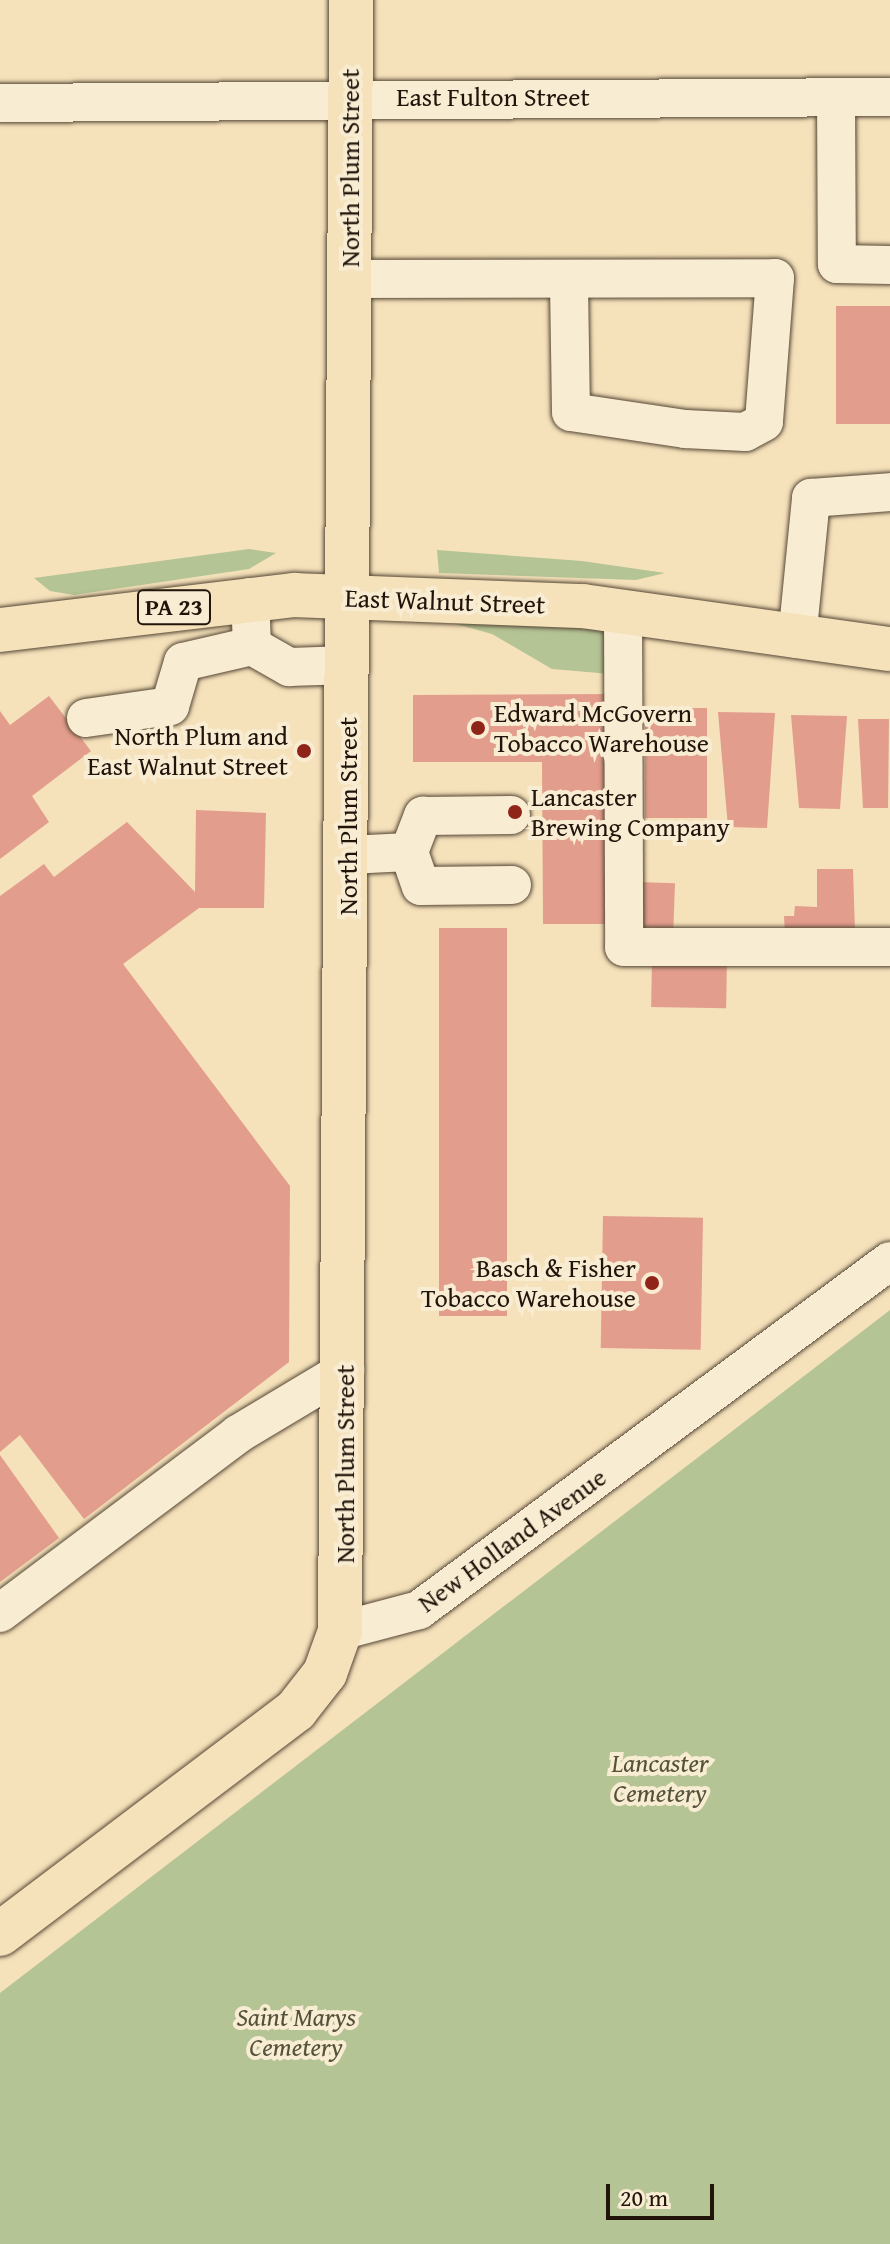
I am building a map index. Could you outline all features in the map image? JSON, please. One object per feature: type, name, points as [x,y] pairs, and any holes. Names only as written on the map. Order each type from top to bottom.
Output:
[{"type":"main road","name":"North Plum Street","points":[[340,1631],[345,1370],[351,0]]},
{"type":"main road","name":"East Walnut Street","points":[[0,630],[250,597],[349,597],[623,610],[797,639],[890,649]]},
{"type":"main road","points":[[0,1934],[296,1710],[325,1673],[340,1631]]},
{"type":"street","points":[[836,97],[837,264],[890,265]]},
{"type":"street","name":"East Fulton Street","points":[[0,103],[890,97]]},
{"type":"street","points":[[350,279],[775,278],[764,422],[745,432],[685,429],[571,412],[569,279]]},
{"type":"street","points":[[797,639],[811,498],[890,492]]},
{"type":"street","points":[[250,597],[252,646]]},
{"type":"street","points":[[623,610],[624,947],[890,947]]},
{"type":"street","points":[[86,718],[170,706],[183,662],[252,646],[289,667],[349,665]]},
{"type":"street","points":[[511,815],[423,816],[409,852],[421,886],[512,885]]},
{"type":"street","points":[[348,855],[409,852]]},
{"type":"street","name":"New Holland Avenue","points":[[340,1631],[419,1610],[890,1261]]},
{"type":"street","points":[[0,1613],[238,1434],[345,1370]]},
{"type":"green space","points":[[249,549],[276,553],[249,569],[74,595],[50,591],[34,578]]},
{"type":"green space","points":[[437,550],[582,561],[665,573],[636,580],[439,573]]},
{"type":"green space","points":[[445,621],[607,627],[610,674],[552,669],[492,634]]},
{"type":"green space","points":[[890,1310],[890,2244],[0,2244],[0,1993]]},
{"type":"building","points":[[836,306],[890,306],[890,424],[836,424]]},
{"type":"building","points":[[616,694],[617,924],[543,924],[542,762],[413,762],[413,695]]},
{"type":"building","points":[[49,696],[91,751],[32,796],[49,822],[0,859],[0,711],[10,725]]},
{"type":"building","points":[[645,708],[707,708],[707,818],[645,818]]},
{"type":"building","points":[[718,712],[775,713],[767,828],[728,827]]},
{"type":"building","points":[[791,715],[847,716],[840,809],[799,808]]},
{"type":"building","points":[[858,719],[889,719],[888,808],[863,808]]},
{"type":"building","points":[[196,810],[266,813],[264,908],[199,908],[123,964],[290,1186],[289,1362],[84,1519],[20,1435],[0,1452],[0,896],[44,864],[54,877],[127,822],[195,892]]},
{"type":"building","points":[[817,869],[853,869],[855,932],[785,934],[784,916],[794,916],[795,906],[817,907]]},
{"type":"building","points":[[637,882],[675,883],[673,928],[635,927]]},
{"type":"building","points":[[439,928],[507,928],[507,1316],[439,1316]]},
{"type":"building","points":[[652,957],[727,958],[726,1008],[651,1007]]},
{"type":"building","name":"Basch & Fisher Tobacco Warehouse","points":[[603,1216],[703,1218],[701,1350],[601,1348]]},
{"type":"building","points":[[0,1455],[59,1538],[0,1582]]},
{"type":"place","name":"Edward McGovern Tobacco Warehouse","points":[[478,728]]},
{"type":"place","name":"North Plum and East Walnut Street","points":[[304,751]]},
{"type":"place","name":"Lancaster Brewing Company","points":[[515,812]]},
{"type":"place","name":"Basch & Fisher Tobacco Warehouse","points":[[652,1283]]},
{"type":"park label","name":"Lancaster Cemetery","points":[[660,1778]]},
{"type":"park label","name":"Saint Marys Cemetery","points":[[296,2032]]}]
